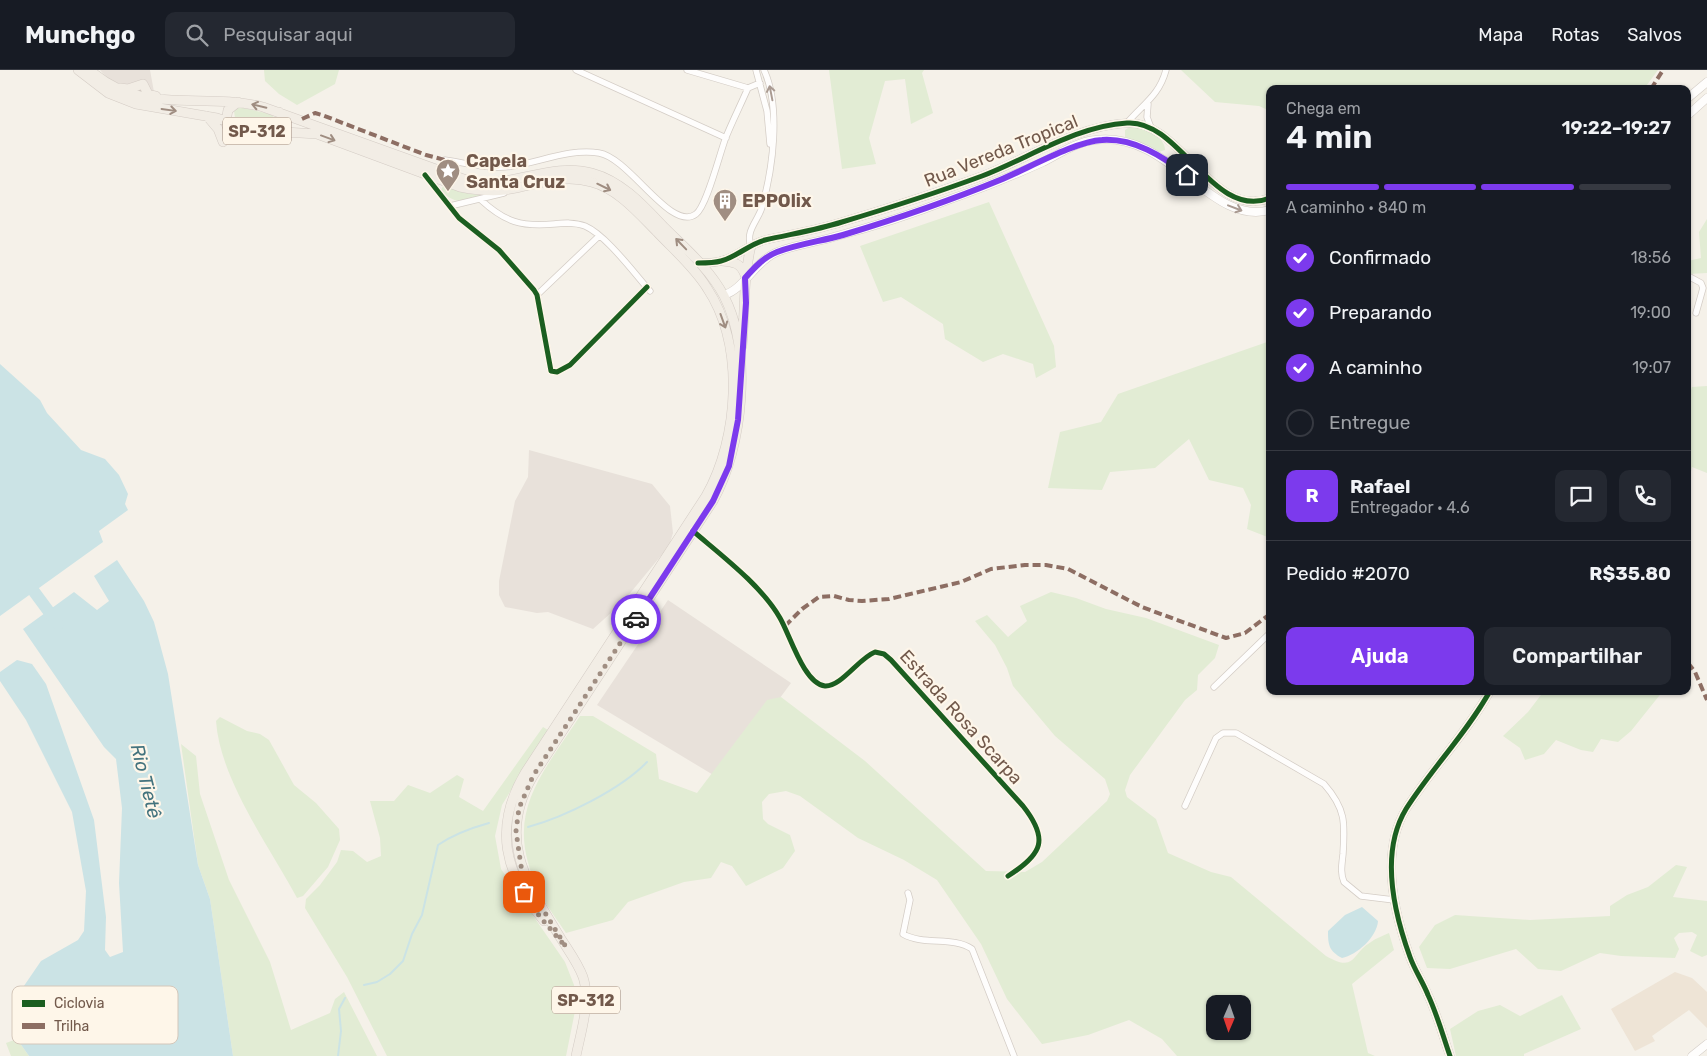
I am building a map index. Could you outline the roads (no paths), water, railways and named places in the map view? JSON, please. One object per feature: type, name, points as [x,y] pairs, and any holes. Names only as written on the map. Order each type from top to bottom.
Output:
[{"type":"main road","name":"SP-312","points":[[78,70],[98,86],[127,101],[150,107],[207,116],[252,130],[275,133],[317,134],[425,175],[471,190],[515,189],[565,179],[599,184],[629,205],[697,267],[719,309],[727,331],[731,354],[730,420],[721,463],[706,496],[525,772],[506,816],[506,847],[516,879],[540,917],[566,947]]},
{"type":"main road","name":"SP-312","points":[[90,70],[112,86],[139,98],[238,102],[279,112],[472,182],[503,182],[565,170],[584,171],[602,176],[619,185],[635,198],[724,295],[735,323],[740,361],[738,420],[732,457],[718,491],[533,776],[519,808],[516,831],[521,866],[531,890],[578,966],[585,989],[584,1013],[576,1056]]},
{"type":"main road","points":[[112,86],[128,89],[143,84],[146,91],[151,95],[184,99]]},
{"type":"main road","points":[[226,121],[228,110],[238,102]]},
{"type":"main road","points":[[275,133],[281,125],[279,112]]},
{"type":"main road","points":[[207,116],[218,129],[223,142]]},
{"type":"main road","points":[[740,361],[746,303],[745,278],[751,246]]},
{"type":"main road","points":[[722,261],[739,264],[745,278]]},
{"type":"street","points":[[576,70],[726,138]]},
{"type":"street","points":[[687,70],[748,88],[760,83]]},
{"type":"street","points":[[756,70],[767,111],[771,151]]},
{"type":"street","points":[[751,246],[749,235],[762,204],[771,151],[774,111],[764,70]]},
{"type":"street","points":[[1118,140],[1120,132],[1126,123],[1148,104],[1159,88],[1166,70]]},
{"type":"street","points":[[1691,95],[1707,82]]},
{"type":"street","points":[[444,160],[487,167],[510,167],[578,152],[601,153],[622,164],[667,210],[682,218],[696,214],[704,203],[726,138],[748,88]]},
{"type":"street","points":[[1691,111],[1707,98]]},
{"type":"street","points":[[1148,104],[1147,117],[1152,129]]},
{"type":"street","name":"Rua Vereda Tropical","points":[[722,261],[763,241],[843,222],[905,203],[1005,167],[1093,128],[1126,123],[1152,129],[1206,176],[1231,194],[1251,201],[1266,199]]},
{"type":"street","name":"Rua Vereda Tropical","points":[[724,295],[736,289],[758,265],[778,252],[860,230],[941,203],[1012,176],[1086,142],[1118,140],[1132,144],[1162,158],[1231,207],[1251,212],[1266,210]]},
{"type":"street","points":[[1162,158],[1170,153],[1173,146]]},
{"type":"street","points":[[425,175],[464,224],[499,250],[537,295],[550,370],[553,372],[570,365],[649,289],[599,236],[580,224],[542,225],[508,221],[481,200]]},
{"type":"street","points":[[450,206],[481,200],[515,189]]},
{"type":"street","points":[[537,295],[599,236]]},
{"type":"street","points":[[697,267],[722,261]]},
{"type":"street","points":[[1691,278],[1701,284],[1703,288],[1696,313]]},
{"type":"street","name":"Estrada Rosa Scarpa","points":[[693,531],[772,606],[782,620],[806,671],[818,684],[828,686],[836,683],[860,661],[875,652],[884,654],[891,660],[1015,797],[1037,824],[1040,832],[1039,847],[1019,869],[1008,876]]},
{"type":"street","points":[[1214,687],[1266,637]]},
{"type":"street","points":[[1450,1056],[1429,996],[1410,958],[1394,900],[1394,850],[1402,817],[1418,792],[1475,718],[1488,695]]},
{"type":"street","points":[[1185,806],[1216,738],[1223,733],[1236,733],[1324,784],[1334,796],[1346,827],[1341,870],[1344,882],[1362,896],[1394,900]]},
{"type":"street","points":[[908,893],[910,900],[902,934],[922,940],[954,944],[972,949],[1014,1056]]},
{"type":"street","points":[[1692,1056],[1707,1044]]},
{"type":"water","points":[[0,364],[40,400],[47,413],[81,450],[105,459],[119,475],[128,494],[125,504],[128,510],[99,531],[103,542],[0,616]]},
{"type":"water","points":[[117,560],[144,601],[154,622],[168,674],[198,865],[210,899],[233,1056],[29,1056],[21,1044],[178,1044],[178,986],[24,986],[41,961],[78,940],[84,931],[86,891],[72,812],[26,720],[0,681],[0,672],[17,660],[32,664],[46,684],[94,820],[106,917],[105,950],[110,957],[123,952],[119,883],[122,808],[116,759],[104,747],[23,629],[74,592],[97,610],[109,601],[94,576]]},
{"type":"water","points":[[1362,907],[1378,921],[1377,927],[1370,939],[1360,949],[1342,958],[1334,953],[1330,947],[1328,931],[1345,915]]},
{"type":"waterway","name":"Rio Tietê","points":[[24,578],[58,624]]},
{"type":"waterway","points":[[528,827],[592,801],[623,782],[647,762]]},
{"type":"waterway","points":[[364,985],[377,982],[390,974],[403,961],[412,934],[422,915],[438,845],[463,832],[489,823]]},
{"type":"waterway","points":[[338,1056],[341,1031],[339,1009],[345,998]]},
{"type":"place","name":"Capela Santa Cruz","points":[[448,192]]},
{"type":"place","name":"EPPOlix","points":[[725,222]]}]
